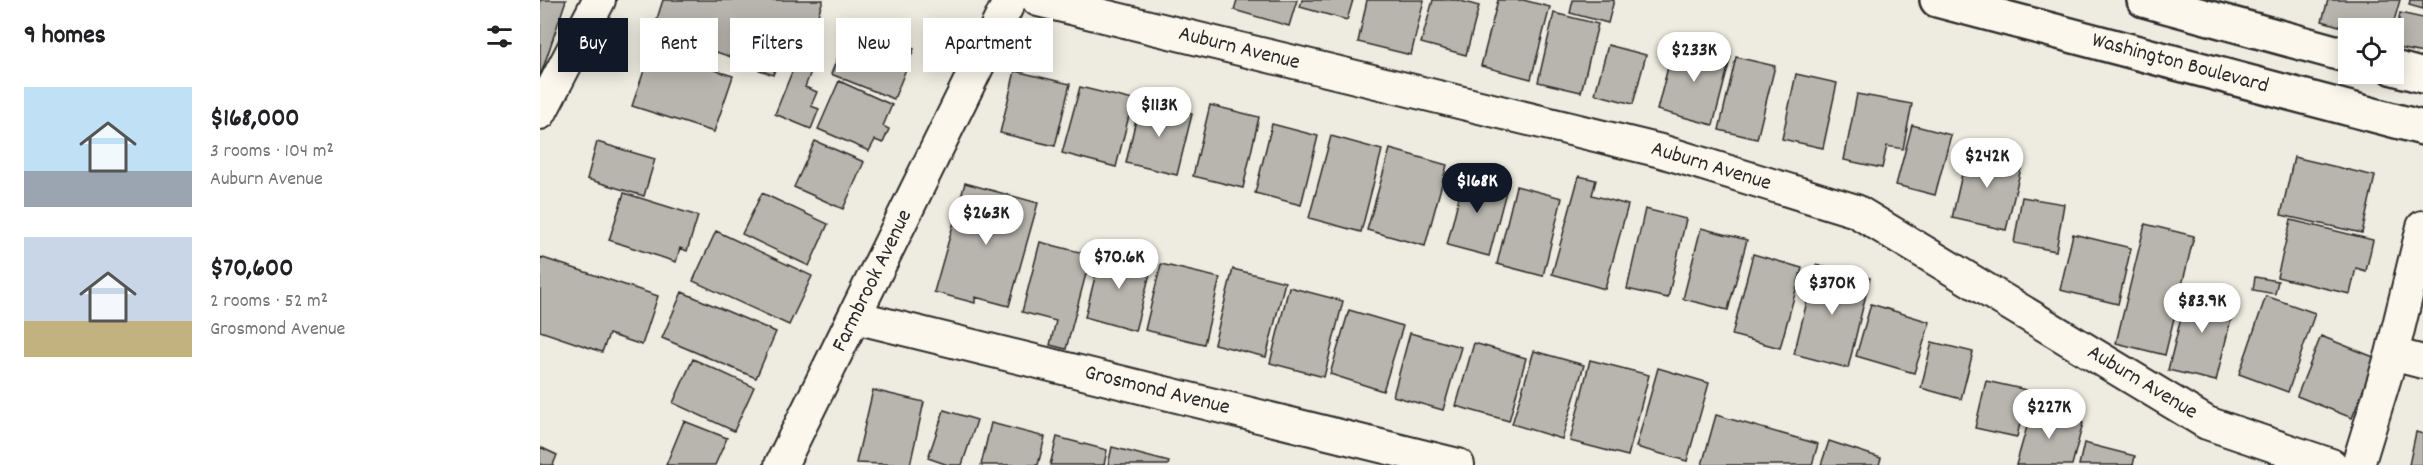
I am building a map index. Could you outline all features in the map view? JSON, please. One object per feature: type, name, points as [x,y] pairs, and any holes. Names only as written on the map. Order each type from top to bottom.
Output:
[{"type":"highway","name":"Washington Boulevard","points":[[1937,0],[2423,128]]},
{"type":"highway","points":[[2144,0],[2338,53]]},
{"type":"highway","points":[[2404,71],[2423,76]]},
{"type":"street","points":[[540,113],[599,0]]},
{"type":"street","name":"Farmbrook Avenue","points":[[781,465],[1010,0]]},
{"type":"street","name":"Auburn Avenue","points":[[1038,0],[1661,151],[1856,211],[2207,423],[2331,465]]},
{"type":"street","points":[[2358,465],[2392,354],[2423,227]]},
{"type":"street","name":"Grosmond Avenue","points":[[855,317],[1458,465]]},
{"type":"street","points":[[2392,354],[2423,362]]},
{"type":"building","points":[[540,0],[566,0],[558,18],[540,77]]},
{"type":"building","points":[[663,0],[823,0],[817,18],[730,18],[730,57],[718,53],[718,18],[657,18]]},
{"type":"building","points":[[1237,0],[1297,0],[1289,26],[1234,10]]},
{"type":"building","points":[[1302,0],[1353,0],[1347,20],[1300,7]]},
{"type":"building","points":[[1367,0],[1424,0],[1411,55],[1358,42]]},
{"type":"building","points":[[1433,0],[1457,0],[1479,6],[1466,55],[1421,43]]},
{"type":"building","points":[[1498,0],[1523,0],[1550,7],[1531,79],[1481,66]]},
{"type":"building","points":[[1573,0],[1614,0],[1608,23],[1570,13]]},
{"type":"building","points":[[2328,0],[2400,0],[2395,18],[2338,18],[2338,26],[2322,21]]},
{"type":"building","points":[[2410,0],[2423,0],[2423,9],[2409,5]]},
{"type":"building","points":[[1554,13],[1598,24],[1581,92],[1538,82]]},
{"type":"building","points":[[2400,13],[2423,18],[2423,53],[2404,49],[2404,18],[2399,18]]},
{"type":"building","points":[[1675,40],[1731,56],[1713,125],[1657,110]]},
{"type":"building","points":[[1608,45],[1646,55],[1633,104],[1595,94]]},
{"type":"building","points":[[1736,57],[1775,66],[1757,139],[1719,130]]},
{"type":"building","points":[[836,62],[836,72],[905,72],[894,99],[831,74]]},
{"type":"building","points":[[718,71],[733,76],[714,132],[632,106],[644,72]]},
{"type":"building","points":[[792,72],[811,72],[805,87],[817,92],[811,106],[819,109],[811,129],[775,114]]},
{"type":"building","points":[[1015,72],[1070,84],[1055,146],[1000,133]]},
{"type":"building","points":[[1796,74],[1837,83],[1823,148],[1782,139]]},
{"type":"building","points":[[839,81],[892,105],[883,126],[889,129],[883,143],[875,140],[869,151],[818,129]]},
{"type":"building","points":[[1080,87],[1133,100],[1116,167],[1062,153]]},
{"type":"building","points":[[1857,94],[1912,104],[1903,149],[1887,146],[1882,168],[1844,160]]},
{"type":"building","points":[[1140,102],[1192,114],[1177,175],[1126,163]]},
{"type":"building","points":[[1210,105],[1259,117],[1243,188],[1193,176]]},
{"type":"building","points":[[1272,124],[1318,136],[1301,205],[1255,193]]},
{"type":"building","points":[[1912,125],[1951,135],[1935,195],[1896,185]]},
{"type":"building","points":[[1331,136],[1382,150],[1361,232],[1309,218]]},
{"type":"building","points":[[815,141],[864,162],[843,209],[794,187]]},
{"type":"building","points":[[597,142],[655,159],[644,196],[587,179]]},
{"type":"building","points":[[1968,148],[2023,160],[2006,230],[1952,218]]},
{"type":"building","points":[[1390,149],[1447,165],[1425,246],[1367,230]]},
{"type":"building","points":[[2294,157],[2375,176],[2362,233],[2281,215]]},
{"type":"building","points":[[1465,173],[1508,184],[1489,256],[1447,245]]},
{"type":"building","points":[[1579,176],[1596,180],[1592,195],[1628,205],[1605,289],[1552,274]]},
{"type":"building","points":[[965,183],[1038,203],[1009,306],[975,297],[975,303],[934,292]]},
{"type":"building","points":[[1516,186],[1562,198],[1543,276],[1497,264]]},
{"type":"building","points":[[624,193],[698,216],[687,251],[680,248],[676,262],[609,240]]},
{"type":"building","points":[[762,193],[828,224],[809,266],[742,234]]},
{"type":"building","points":[[2022,197],[2064,204],[2056,251],[2014,243]]},
{"type":"building","points":[[1645,209],[1686,219],[1668,298],[1627,289]]},
{"type":"building","points":[[2291,220],[2373,240],[2366,271],[2356,268],[2350,294],[2277,277]]},
{"type":"building","points":[[2145,224],[2194,236],[2165,355],[2116,343]]},
{"type":"building","points":[[1701,228],[1747,240],[1728,310],[1683,299]]},
{"type":"building","points":[[716,231],[812,276],[789,325],[693,281]]},
{"type":"building","points":[[2073,234],[2131,248],[2118,304],[2060,290]]},
{"type":"building","points":[[1040,242],[1091,255],[1066,349],[1050,345],[1056,321],[1022,312]]},
{"type":"building","points":[[1102,249],[1153,262],[1135,331],[1085,317]]},
{"type":"building","points":[[1753,254],[1802,268],[1780,348],[1732,335]]},
{"type":"building","points":[[540,257],[658,296],[642,345],[609,334],[602,352],[540,331]]},
{"type":"building","points":[[1161,264],[1220,278],[1204,344],[1145,330]]},
{"type":"building","points":[[1816,265],[1870,278],[1848,368],[1794,354]]},
{"type":"building","points":[[1233,269],[1285,282],[1266,357],[1214,344]]},
{"type":"building","points":[[2255,277],[2278,281],[2275,294],[2253,290]]},
{"type":"building","points":[[2189,286],[2236,298],[2216,381],[2168,370]]},
{"type":"building","points":[[1289,287],[1343,301],[1324,377],[1270,363]]},
{"type":"building","points":[[682,292],[776,332],[756,378],[662,338]]},
{"type":"building","points":[[2266,296],[2315,313],[2288,392],[2239,374]]},
{"type":"building","points":[[1871,304],[1930,322],[1914,373],[1856,356]]},
{"type":"building","points":[[1349,310],[1403,326],[1383,391],[1330,374]]},
{"type":"building","points":[[1410,333],[1461,347],[1443,410],[1393,396]]},
{"type":"building","points":[[2321,336],[2376,358],[2352,418],[2297,396]]},
{"type":"building","points":[[1932,342],[1973,352],[1961,399],[1921,388]]},
{"type":"building","points":[[1474,343],[1526,358],[1509,421],[1456,406]]},
{"type":"building","points":[[1534,351],[1584,365],[1562,439],[1512,424]]},
{"type":"building","points":[[693,359],[754,387],[734,431],[673,403]]},
{"type":"building","points":[[1590,360],[1649,375],[1628,456],[1570,441]]},
{"type":"building","points":[[1658,368],[1709,383],[1687,461],[1636,447]]},
{"type":"building","points":[[1986,381],[2027,390],[2017,437],[1975,428]]},
{"type":"building","points":[[873,390],[924,402],[910,465],[856,463]]},
{"type":"building","points":[[2032,409],[2083,423],[2072,465],[2016,465]]},
{"type":"building","points":[[944,410],[977,420],[962,465],[948,465],[928,458]]},
{"type":"building","points":[[1716,415],[1818,444],[1812,465],[1702,465]]},
{"type":"building","points":[[684,421],[727,438],[715,465],[666,465]]},
{"type":"building","points":[[991,423],[1045,437],[1038,465],[981,465]]},
{"type":"building","points":[[2416,432],[2423,434],[2423,465],[2409,465]]},
{"type":"building","points":[[1057,437],[1107,450],[1104,465],[1050,465]]},
{"type":"building","points":[[1829,441],[1881,458],[1879,465],[1821,465]]},
{"type":"building","points":[[2084,443],[2135,456],[2133,465],[2079,465]]},
{"type":"building","points":[[540,447],[557,455],[553,465],[540,465]]},
{"type":"building","points":[[1112,447],[1169,462],[1168,465],[1108,465]]}]
